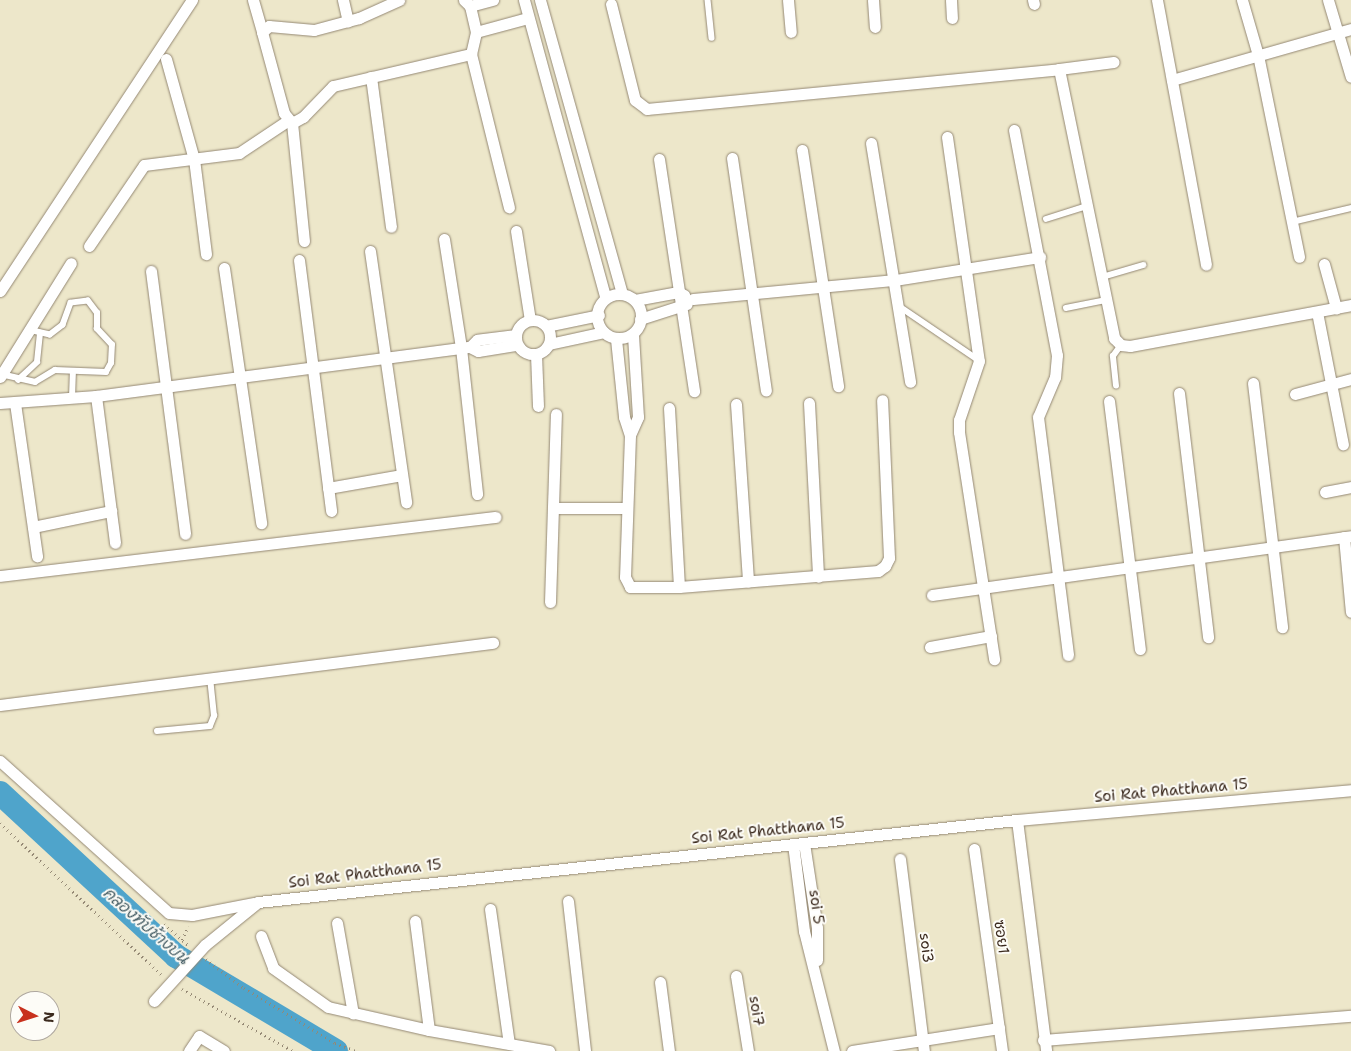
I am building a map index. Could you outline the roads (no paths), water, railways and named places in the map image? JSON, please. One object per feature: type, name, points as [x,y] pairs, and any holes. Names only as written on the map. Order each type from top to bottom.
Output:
[{"type":"street","points":[[0,291],[192,0]]},
{"type":"street","points":[[254,0],[290,122],[304,241]]},
{"type":"street","points":[[343,0],[348,21]]},
{"type":"street","points":[[262,32],[269,26],[314,30],[348,21],[399,0]]},
{"type":"street","points":[[493,0],[467,3],[476,32],[471,54],[509,208]]},
{"type":"street","points":[[788,0],[790,32]]},
{"type":"street","points":[[873,0],[875,27]]},
{"type":"street","points":[[951,0],[952,18]]},
{"type":"street","points":[[1157,0],[1206,264]]},
{"type":"street","points":[[1242,0],[1258,55],[1299,256]]},
{"type":"street","points":[[1328,0],[1351,77]]},
{"type":"street","points":[[611,1],[635,100],[647,109],[1114,62]]},
{"type":"street","points":[[476,32],[541,3],[621,291],[635,300],[640,319],[633,336],[638,417],[630,435],[626,508],[627,584],[632,588],[679,587],[818,577],[878,570],[885,566],[888,558],[882,400]]},
{"type":"street","points":[[526,10],[605,297],[599,315],[604,332],[616,340],[633,336]]},
{"type":"street","points":[[1172,80],[1351,29]]},
{"type":"street","points":[[89,246],[144,165],[239,153],[290,122],[303,117],[333,86],[471,54]]},
{"type":"street","points":[[166,59],[194,158],[206,254]]},
{"type":"street","points":[[1059,69],[1114,338],[1121,345],[1130,346],[1351,305]]},
{"type":"street","points":[[370,77],[390,227]]},
{"type":"street","points":[[1014,130],[1058,355],[1055,377],[1038,417],[1068,655]]},
{"type":"street","points":[[947,137],[968,268],[979,361],[959,420],[959,432],[994,659]]},
{"type":"street","points":[[872,143],[910,382]]},
{"type":"street","points":[[802,150],[838,386]]},
{"type":"street","points":[[732,158],[766,390]]},
{"type":"street","points":[[659,159],[694,391]]},
{"type":"street","points":[[516,231],[530,320]]},
{"type":"street","points":[[444,239],[465,347],[477,494]]},
{"type":"street","points":[[370,251],[406,502]]},
{"type":"street","points":[[635,300],[678,292],[693,299],[895,280],[1040,257]]},
{"type":"street","points":[[298,260],[331,511]]},
{"type":"street","points":[[1,376],[35,331],[71,263]]},
{"type":"street","points":[[1324,264],[1336,308]]},
{"type":"street","points":[[224,268],[260,523]]},
{"type":"street","points":[[152,272],[185,534]]},
{"type":"street","points":[[605,297],[621,291]]},
{"type":"street","points":[[640,319],[682,308],[693,299]]},
{"type":"street","points":[[1317,312],[1343,444]]},
{"type":"street","points":[[516,340],[521,325],[530,320],[546,326],[599,315]]},
{"type":"street","points":[[546,326],[549,344]]},
{"type":"street","points":[[516,340],[525,353],[536,354],[549,344],[604,332]]},
{"type":"street","points":[[0,403],[96,396],[465,347],[478,351],[516,340]]},
{"type":"street","points":[[616,340],[624,417],[630,435]]},
{"type":"street","points":[[536,354],[538,406]]},
{"type":"street","points":[[1296,394],[1351,379]]},
{"type":"street","points":[[1253,383],[1270,548],[1282,627]]},
{"type":"street","points":[[1179,393],[1208,637]]},
{"type":"street","points":[[96,396],[115,543]]},
{"type":"street","points":[[1109,400],[1140,649]]},
{"type":"street","points":[[15,403],[37,556]]},
{"type":"street","points":[[809,403],[818,577]]},
{"type":"street","points":[[736,404],[748,582]]},
{"type":"street","points":[[668,408],[679,587]]},
{"type":"street","points":[[550,602],[556,414]]},
{"type":"street","points":[[328,488],[402,475]]},
{"type":"street","points":[[1325,492],[1351,486]]},
{"type":"street","points":[[553,508],[626,508]]},
{"type":"street","points":[[33,527],[111,511]]},
{"type":"street","points":[[0,576],[496,517]]},
{"type":"street","points":[[932,596],[1347,537],[1351,612]]},
{"type":"street","points":[[930,647],[991,636]]},
{"type":"street","points":[[0,705],[493,642]]},
{"type":"street","name":"Soi Rat Phatthana 15","points":[[0,762],[37,792],[162,907],[176,916],[192,915],[258,902],[798,843],[1016,820],[1351,790]]},
{"type":"street","points":[[1016,820],[1044,1045],[1351,1016]]},
{"type":"street","name":"soi 5","points":[[798,843],[817,928],[816,972],[834,1051]]},
{"type":"street","name":"ซอย1","points":[[974,849],[1002,1051]]},
{"type":"street","name":"soi3","points":[[900,859],[923,1046]]},
{"type":"street","points":[[568,901],[586,1051]]},
{"type":"street","points":[[154,1001],[204,946],[258,902]]},
{"type":"street","points":[[490,909],[510,1044]]},
{"type":"street","points":[[415,921],[429,1030]]},
{"type":"street","points":[[337,923],[353,1014]]},
{"type":"street","points":[[261,936],[273,968],[284,978],[328,1007],[429,1030],[548,1051]]},
{"type":"street","name":"soi7","points":[[736,976],[748,1051]]},
{"type":"street","points":[[660,982],[669,1051]]},
{"type":"street","points":[[852,1051],[923,1046],[999,1028]]},
{"type":"street","points":[[189,1051],[199,1036],[224,1051]]},
{"type":"lane","points":[[708,0],[712,38]]},
{"type":"lane","points":[[1046,219],[1087,206]]},
{"type":"lane","points":[[1292,222],[1351,208]]},
{"type":"lane","points":[[1102,277],[1143,265]]},
{"type":"lane","points":[[1066,308],[1106,300]]},
{"type":"lane","points":[[1,376],[18,380],[35,382],[55,370],[106,372],[112,363],[114,350],[108,339],[96,329],[97,313],[88,301],[71,303],[57,332],[50,335],[35,331],[37,362],[18,380]]},
{"type":"lane","points":[[898,306],[979,361]]},
{"type":"lane","points":[[1116,386],[1113,356],[1121,345]]},
{"type":"lane","points":[[72,398],[73,372]]},
{"type":"lane","points":[[157,731],[210,726],[214,716],[209,677]]},
{"type":"waterway","name":"คลองทับช้างบน","points":[[0,793],[176,956],[336,1051]]}]
